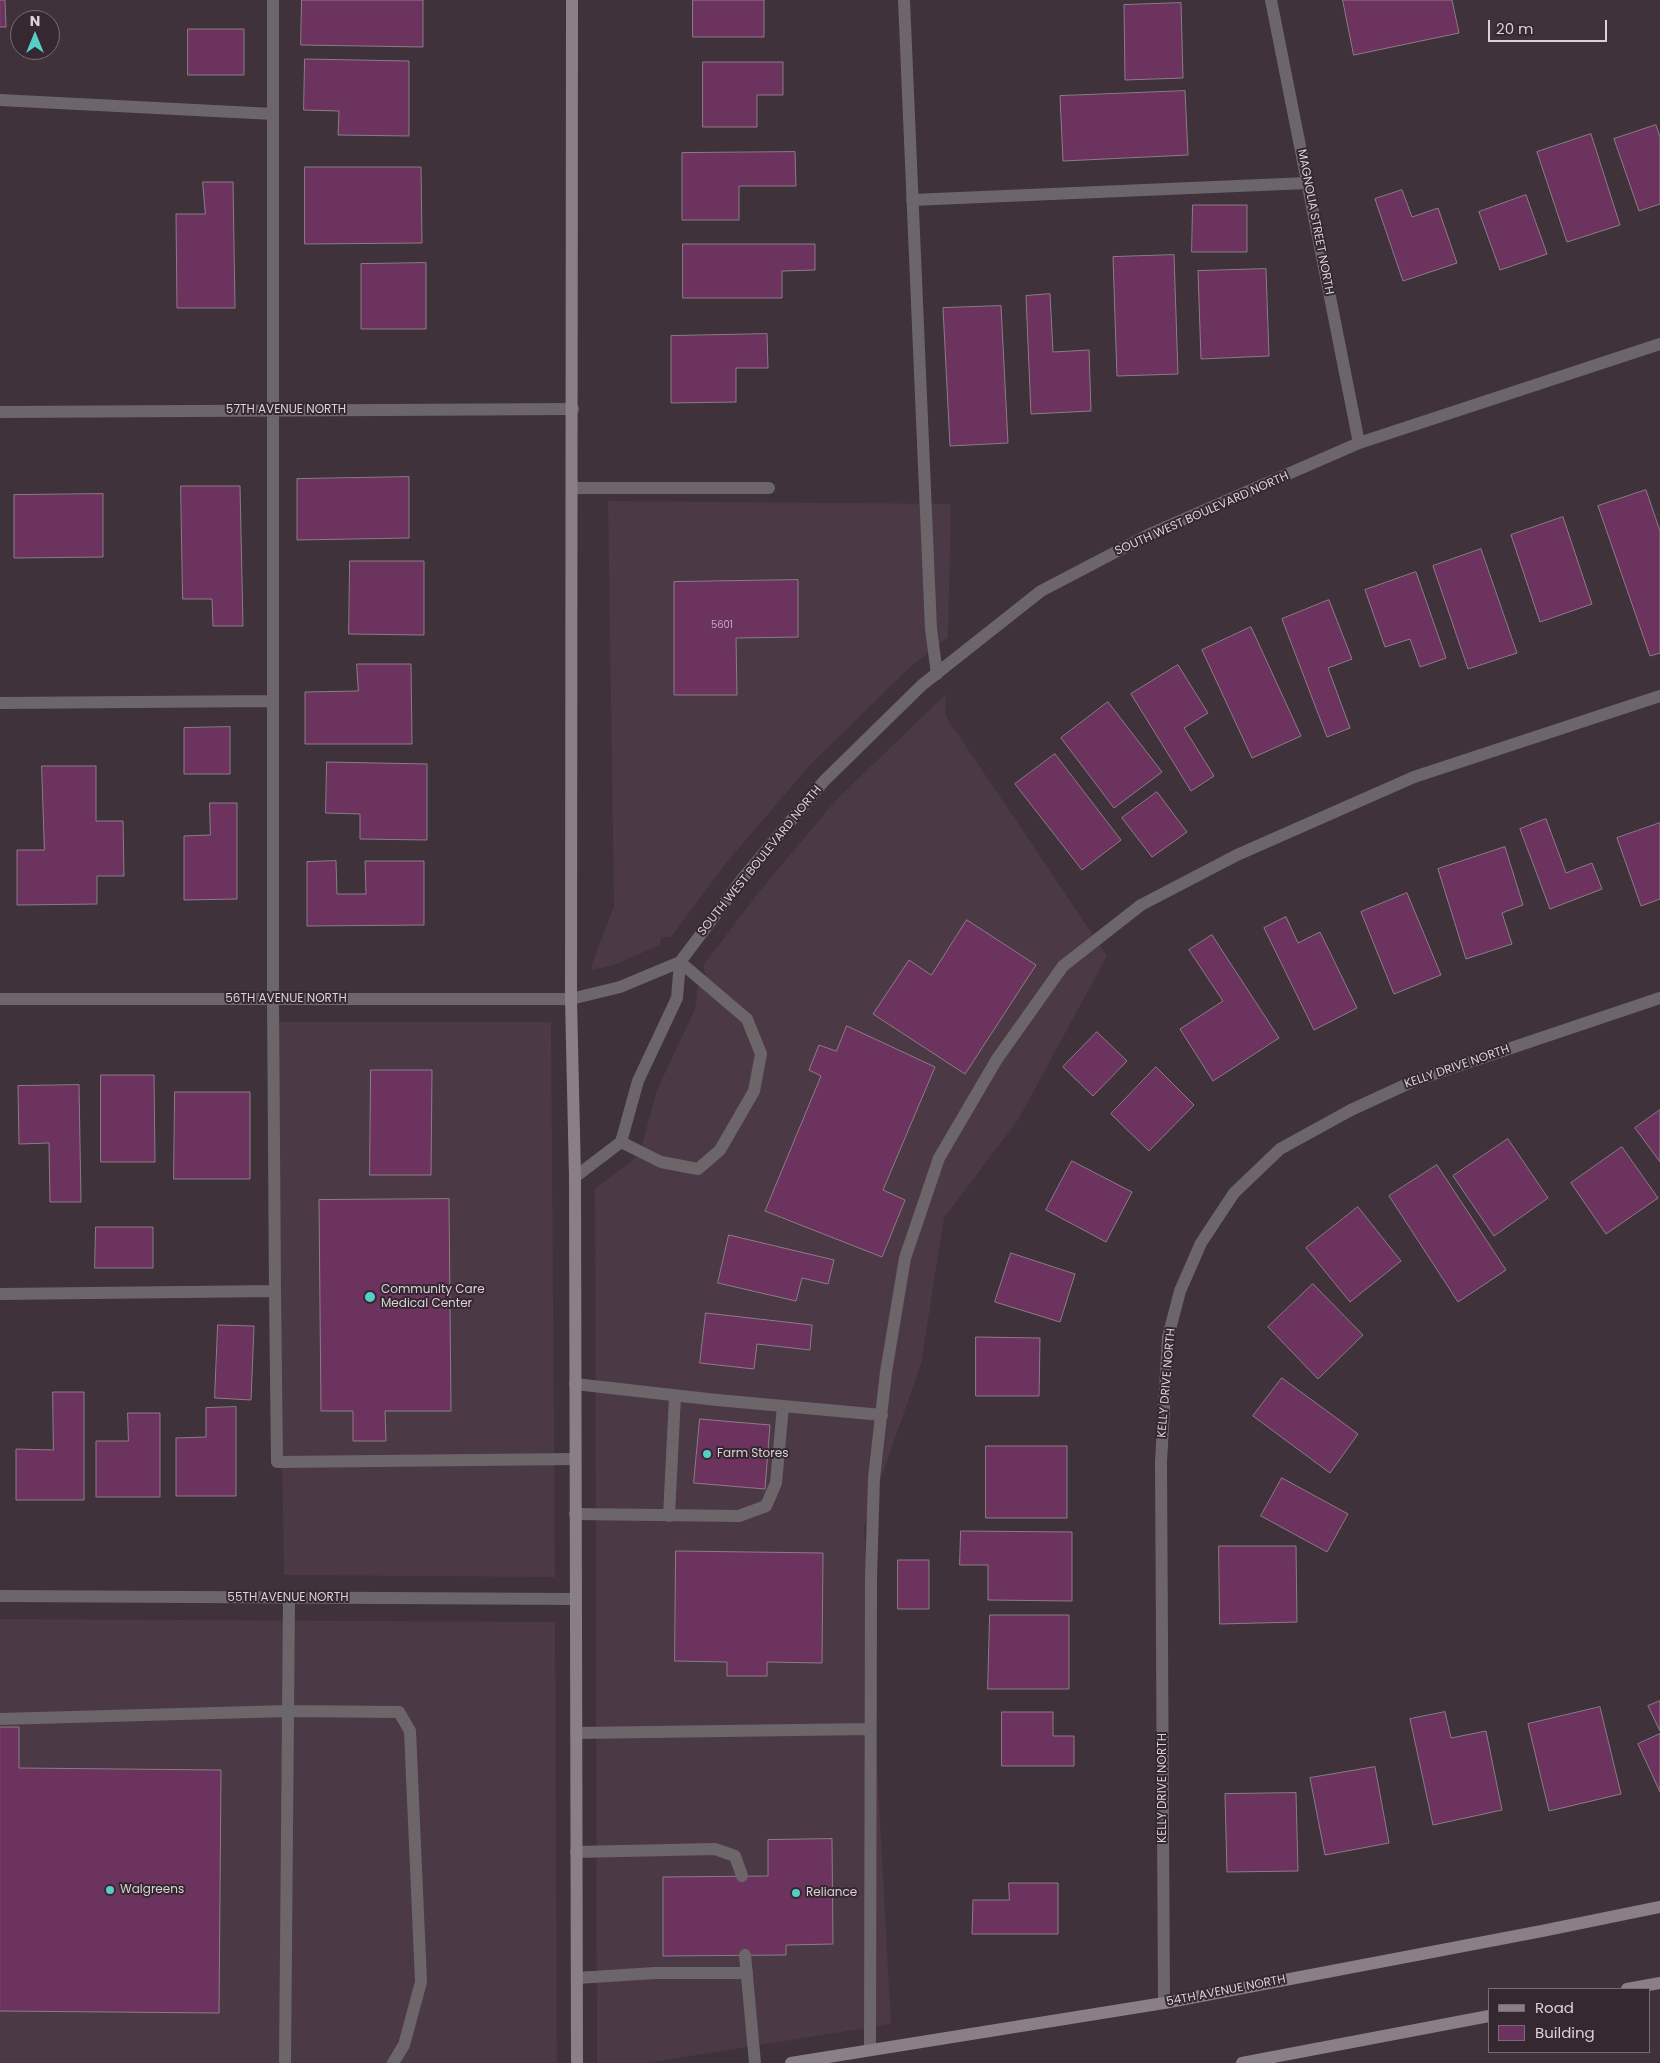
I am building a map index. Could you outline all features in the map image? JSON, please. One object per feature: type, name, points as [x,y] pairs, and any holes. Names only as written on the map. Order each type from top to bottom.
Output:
[{"type":"main road","points":[[572,0],[571,999],[575,1177],[577,2063]]},
{"type":"main road","name":"54TH AVENUE NORTH","points":[[790,2063],[1164,2003],[1660,1907]]},
{"type":"main road","points":[[1632,1988],[1660,1983]]},
{"type":"main road","points":[[1242,2063],[1488,2016]]},
{"type":"street","points":[[273,0],[273,999],[277,1462],[575,1458]]},
{"type":"street","points":[[904,0],[931,629],[937,674]]},
{"type":"street","name":"MAGNOLIA STREET NORTH","points":[[1271,0],[1359,443]]},
{"type":"street","points":[[0,100],[273,114]]},
{"type":"street","points":[[912,200],[1307,183]]},
{"type":"street","name":"SOUTH WEST BOULEVARD NORTH","points":[[680,962],[742,878],[824,782],[922,685],[1042,591],[1150,534],[1359,443],[1660,344]]},
{"type":"street","name":"57TH AVENUE NORTH","points":[[0,412],[573,409]]},
{"type":"street","points":[[573,488],[769,488]]},
{"type":"street","points":[[870,2050],[870,1729],[874,1488],[886,1372],[905,1258],[939,1158],[997,1059],[1063,966],[1141,905],[1237,855],[1414,777],[1660,696]]},
{"type":"street","points":[[0,702],[273,702]]},
{"type":"street","points":[[571,999],[620,987],[680,962]]},
{"type":"street","points":[[575,1177],[621,1142],[638,1081],[677,998],[680,962]]},
{"type":"street","points":[[621,1142],[661,1162],[698,1169],[720,1150],[754,1092],[761,1054],[747,1019],[680,962]]},
{"type":"street","name":"KELLY DRIVE NORTH","points":[[1164,2003],[1161,1462],[1168,1337],[1180,1291],[1201,1243],[1234,1193],[1280,1148],[1351,1110],[1416,1080],[1660,998]]},
{"type":"street","name":"56TH AVENUE NORTH","points":[[0,999],[571,999]]},
{"type":"street","points":[[0,1294],[275,1291]]},
{"type":"street","points":[[575,1384],[675,1396],[882,1415]]},
{"type":"street","points":[[668,1516],[675,1396]]},
{"type":"street","points":[[575,1514],[739,1516],[766,1506],[776,1483],[783,1406]]},
{"type":"street","name":"55TH AVENUE NORTH","points":[[0,1596],[575,1600]]},
{"type":"street","points":[[285,2063],[289,1598]]},
{"type":"street","points":[[0,1720],[288,1711],[399,1712],[410,1731],[421,1982],[404,2045],[393,2063]]},
{"type":"street","points":[[576,1733],[870,1729]]},
{"type":"street","points":[[576,1852],[715,1849],[735,1856],[742,1876]]},
{"type":"street","points":[[745,1955],[755,2063]]},
{"type":"street","points":[[577,1978],[655,1973],[747,1973]]},
{"type":"shaded area","points":[[608,501],[951,504],[948,637],[909,668],[809,766],[727,862],[671,937],[661,937],[660,945],[614,965],[592,970],[592,964],[614,906]]},
{"type":"shaded area","points":[[946,694],[945,715],[1107,956],[1018,1120],[944,1218],[921,1364],[864,1527],[891,2024],[646,2063],[597,2063],[595,1189],[632,1161],[641,1149],[657,1090],[695,1009],[699,978],[706,975],[703,966],[758,893],[838,798]]},
{"type":"shaded area","points":[[275,1022],[551,1022],[555,1577],[284,1575]]},
{"type":"shaded area","points":[[0,1619],[555,1622],[557,2063],[0,2063]]},
{"type":"building","points":[[0,0],[5,0],[6,27],[0,27]]},
{"type":"building","points":[[302,0],[423,0],[423,47],[301,45]]},
{"type":"building","points":[[693,0],[764,0],[764,37],[693,37]]},
{"type":"building","points":[[1343,0],[1452,0],[1459,33],[1354,55]]},
{"type":"building","points":[[1181,3],[1183,78],[1125,80],[1124,5]]},
{"type":"building","points":[[188,29],[244,29],[244,75],[188,75]]},
{"type":"building","points":[[305,59],[409,61],[409,136],[338,135],[339,111],[304,110]]},
{"type":"building","points":[[703,62],[783,62],[783,95],[757,95],[757,127],[703,127]]},
{"type":"building","points":[[1185,91],[1188,155],[1063,161],[1060,96]]},
{"type":"building","points":[[1656,125],[1660,137],[1660,204],[1639,211],[1614,139]]},
{"type":"building","points":[[1591,134],[1620,225],[1567,242],[1537,152]]},
{"type":"building","points":[[795,152],[796,186],[739,186],[739,220],[682,220],[682,153]]},
{"type":"building","points":[[305,167],[421,167],[422,243],[305,244]]},
{"type":"building","points":[[203,182],[233,182],[235,308],[177,308],[176,214],[205,214]]},
{"type":"building","points":[[1402,190],[1412,217],[1438,208],[1457,263],[1403,281],[1375,199]]},
{"type":"building","points":[[1526,195],[1547,254],[1500,270],[1479,212]]},
{"type":"building","points":[[1193,205],[1247,205],[1247,252],[1192,252]]},
{"type":"building","points":[[683,244],[815,244],[815,270],[782,271],[782,298],[683,298]]},
{"type":"building","points":[[1174,255],[1178,374],[1117,376],[1113,257]]},
{"type":"building","points":[[426,263],[426,329],[361,329],[361,264]]},
{"type":"building","points":[[1266,269],[1269,356],[1201,359],[1198,271]]},
{"type":"building","points":[[1050,294],[1053,352],[1089,350],[1091,411],[1031,414],[1026,296]]},
{"type":"building","points":[[1001,306],[1008,443],[950,446],[943,308]]},
{"type":"building","points":[[767,334],[768,368],[736,368],[736,402],[671,403],[671,336]]},
{"type":"building","points":[[409,477],[409,538],[297,540],[297,479]]},
{"type":"building","points":[[181,486],[240,486],[243,626],[213,626],[212,599],[183,599]]},
{"type":"building","points":[[1646,490],[1660,531],[1660,653],[1650,656],[1598,506]]},
{"type":"building","points":[[103,494],[103,557],[14,558],[14,495]]},
{"type":"building","points":[[1563,517],[1592,604],[1540,622],[1511,535]]},
{"type":"building","points":[[1481,549],[1517,653],[1468,669],[1433,566]]},
{"type":"building","points":[[350,561],[424,561],[424,635],[349,634]]},
{"type":"building","points":[[1416,572],[1446,658],[1420,667],[1410,639],[1385,647],[1365,590]]},
{"type":"building","points":[[798,580],[798,637],[736,638],[737,695],[674,695],[674,582]]},
{"type":"building","points":[[1329,600],[1352,659],[1328,668],[1350,728],[1327,737],[1282,619]]},
{"type":"building","points":[[1251,627],[1301,736],[1252,758],[1202,650]]},
{"type":"building","points":[[357,664],[411,664],[412,744],[305,744],[305,692],[358,691]]},
{"type":"building","points":[[1178,665],[1208,713],[1184,728],[1214,776],[1191,791],[1131,694]]},
{"type":"building","points":[[1108,702],[1162,772],[1114,808],[1061,738]]},
{"type":"building","points":[[230,727],[230,774],[184,774],[184,728]]},
{"type":"building","points":[[1055,754],[1121,840],[1082,870],[1015,784]]},
{"type":"building","points":[[327,762],[427,764],[427,840],[360,839],[360,814],[326,813]]},
{"type":"building","points":[[42,766],[96,766],[96,821],[123,821],[124,876],[97,876],[97,904],[17,905],[17,850],[44,850]]},
{"type":"building","points":[[1157,792],[1187,832],[1152,857],[1122,818]]},
{"type":"building","points":[[210,803],[237,803],[237,899],[184,900],[184,836],[210,835]]},
{"type":"building","points":[[1546,819],[1566,873],[1592,863],[1602,889],[1550,909],[1520,829]]},
{"type":"building","points":[[1660,823],[1660,899],[1641,906],[1617,838]]},
{"type":"building","points":[[1505,847],[1523,905],[1502,913],[1512,944],[1466,959],[1438,869]]},
{"type":"building","points":[[336,861],[337,894],[366,894],[365,861],[424,861],[424,925],[307,926],[307,862]]},
{"type":"building","points":[[1407,893],[1441,975],[1394,994],[1361,912]]},
{"type":"building","points":[[1286,917],[1298,943],[1320,932],[1357,1008],[1314,1030],[1264,928]]},
{"type":"building","points":[[967,920],[1036,965],[965,1074],[873,1014],[909,960],[931,975]]},
{"type":"building","points":[[1212,935],[1279,1038],[1213,1081],[1180,1029],[1223,1001],[1189,950]]},
{"type":"building","points":[[847,1026],[935,1067],[883,1190],[905,1200],[882,1257],[765,1211],[821,1076],[809,1070],[819,1045],[836,1051]]},
{"type":"building","points":[[1097,1032],[1127,1061],[1093,1096],[1063,1067]]},
{"type":"building","points":[[1156,1067],[1194,1105],[1149,1151],[1111,1114]]},
{"type":"building","points":[[371,1070],[432,1070],[431,1175],[370,1175]]},
{"type":"building","points":[[101,1075],[154,1075],[155,1162],[101,1162]]},
{"type":"building","points":[[79,1085],[81,1202],[50,1202],[49,1143],[19,1144],[18,1086]]},
{"type":"building","points":[[175,1092],[250,1092],[250,1179],[174,1179]]},
{"type":"building","points":[[1660,1110],[1660,1162],[1635,1128]]},
{"type":"building","points":[[1508,1139],[1548,1198],[1494,1236],[1453,1176]]},
{"type":"building","points":[[1622,1147],[1658,1198],[1606,1234],[1571,1183]]},
{"type":"building","points":[[1072,1161],[1132,1192],[1106,1242],[1046,1210]]},
{"type":"building","points":[[1437,1165],[1506,1270],[1458,1302],[1389,1196]]},
{"type":"building","points":[[449,1199],[451,1411],[385,1411],[386,1441],[353,1441],[353,1411],[321,1411],[319,1200]]},
{"type":"building","points":[[1358,1207],[1401,1261],[1350,1302],[1306,1248]]},
{"type":"building","points":[[96,1227],[153,1227],[153,1268],[95,1268]]},
{"type":"building","points":[[729,1235],[834,1260],[828,1284],[802,1278],[796,1301],[718,1283]]},
{"type":"building","points":[[1011,1253],[1075,1274],[1060,1322],[995,1302]]},
{"type":"building","points":[[1313,1284],[1363,1335],[1318,1379],[1268,1327]]},
{"type":"building","points":[[706,1313],[812,1325],[810,1350],[757,1344],[754,1369],[700,1363]]},
{"type":"building","points":[[218,1325],[254,1326],[251,1400],[215,1398]]},
{"type":"building","points":[[976,1337],[1040,1338],[1039,1396],[976,1396]]},
{"type":"building","points":[[1282,1378],[1358,1434],[1330,1473],[1253,1416]]},
{"type":"building","points":[[53,1392],[84,1392],[84,1500],[16,1500],[16,1449],[53,1450]]},
{"type":"building","points":[[236,1407],[236,1496],[176,1496],[176,1438],[206,1437],[206,1408]]},
{"type":"building","points":[[128,1413],[160,1413],[160,1497],[96,1497],[96,1441],[128,1441]]},
{"type":"building","points":[[700,1419],[770,1425],[765,1489],[694,1483]]},
{"type":"building","points":[[986,1446],[1067,1446],[1067,1518],[986,1518]]},
{"type":"building","points":[[1282,1478],[1348,1514],[1327,1552],[1261,1516]]},
{"type":"building","points":[[961,1531],[1072,1532],[1072,1601],[988,1600],[988,1565],[960,1565]]},
{"type":"building","points":[[1219,1546],[1296,1546],[1297,1622],[1220,1624]]},
{"type":"building","points":[[676,1551],[823,1553],[822,1663],[767,1662],[767,1676],[727,1676],[727,1662],[675,1661]]},
{"type":"building","points":[[898,1560],[929,1560],[929,1609],[898,1609]]},
{"type":"building","points":[[990,1615],[1069,1615],[1069,1689],[988,1689]]},
{"type":"building","points":[[1660,1701],[1660,1731],[1648,1706]]},
{"type":"building","points":[[1600,1707],[1621,1794],[1549,1811],[1528,1724]]},
{"type":"building","points":[[1002,1712],[1053,1712],[1053,1736],[1074,1736],[1074,1766],[1002,1766]]},
{"type":"building","points":[[1445,1712],[1451,1738],[1486,1731],[1502,1810],[1433,1825],[1410,1719]]},
{"type":"building","name":"Walgreens","points":[[0,1727],[19,1727],[19,1768],[221,1770],[219,2013],[0,2011]]},
{"type":"building","points":[[1660,1734],[1660,1792],[1638,1744]]},
{"type":"building","points":[[1375,1767],[1389,1843],[1325,1855],[1310,1778]]},
{"type":"building","points":[[1296,1793],[1298,1871],[1227,1872],[1225,1794]]},
{"type":"building","points":[[832,1839],[833,1944],[786,1945],[786,1955],[663,1956],[663,1877],[768,1876],[768,1840]]},
{"type":"building","points":[[1009,1883],[1058,1883],[1058,1934],[972,1934],[973,1900],[1009,1900]]},
{"type":"place","name":"Community Care Medical Center","points":[[370,1297]]},
{"type":"place","name":"Farm Stores","points":[[707,1454]]},
{"type":"place","name":"Walgreens","points":[[110,1890]]},
{"type":"place","name":"Reliance","points":[[796,1893]]}]
